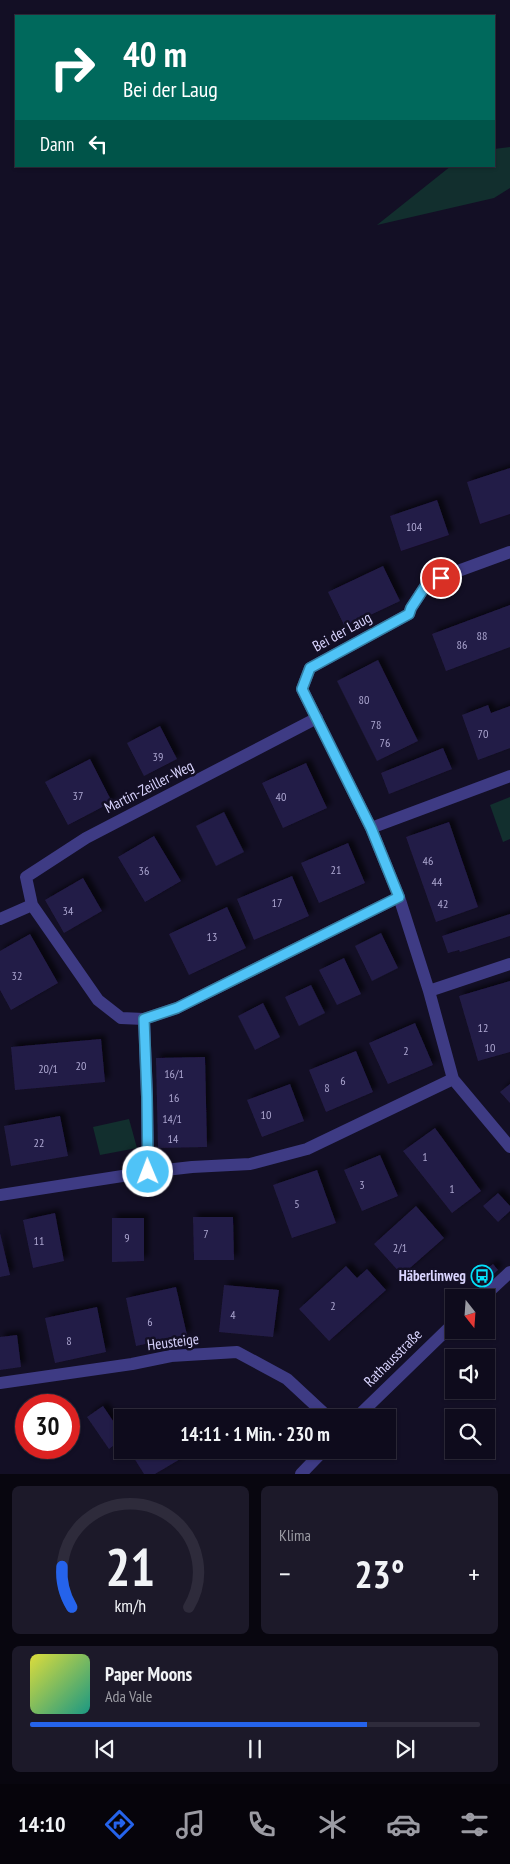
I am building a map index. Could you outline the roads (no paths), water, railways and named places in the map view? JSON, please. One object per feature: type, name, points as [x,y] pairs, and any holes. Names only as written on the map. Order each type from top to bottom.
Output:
[{"type":"street","name":"Bei der Laug","points":[[510,552],[428,582],[409,614],[310,668],[302,689],[371,828],[399,897],[429,991],[453,1079],[510,1147]]},
{"type":"street","name":"Martin-Zeiller-Weg","points":[[144,1019],[122,1018],[98,1000],[32,905],[26,877],[86,838],[317,718]]},
{"type":"street","points":[[371,828],[510,776]]},
{"type":"street","points":[[148,1172],[144,1019],[177,1008],[399,897]]},
{"type":"street","points":[[0,919],[32,905]]},
{"type":"street","points":[[429,991],[510,964]]},
{"type":"street","points":[[0,1195],[148,1172],[192,1167],[250,1164],[307,1149],[453,1079]]},
{"type":"street","points":[[492,1289],[510,1272]]},
{"type":"street","name":"Rathausstraße","points":[[365,1409],[445,1332]]},
{"type":"street","name":"Heusteige","points":[[0,1383],[132,1364],[171,1356],[237,1352],[287,1379],[319,1409]]},
{"type":"street","points":[[301,1474],[315,1459]]},
{"type":"place","name":"Häberlinweg","points":[[482,1276]]}]
